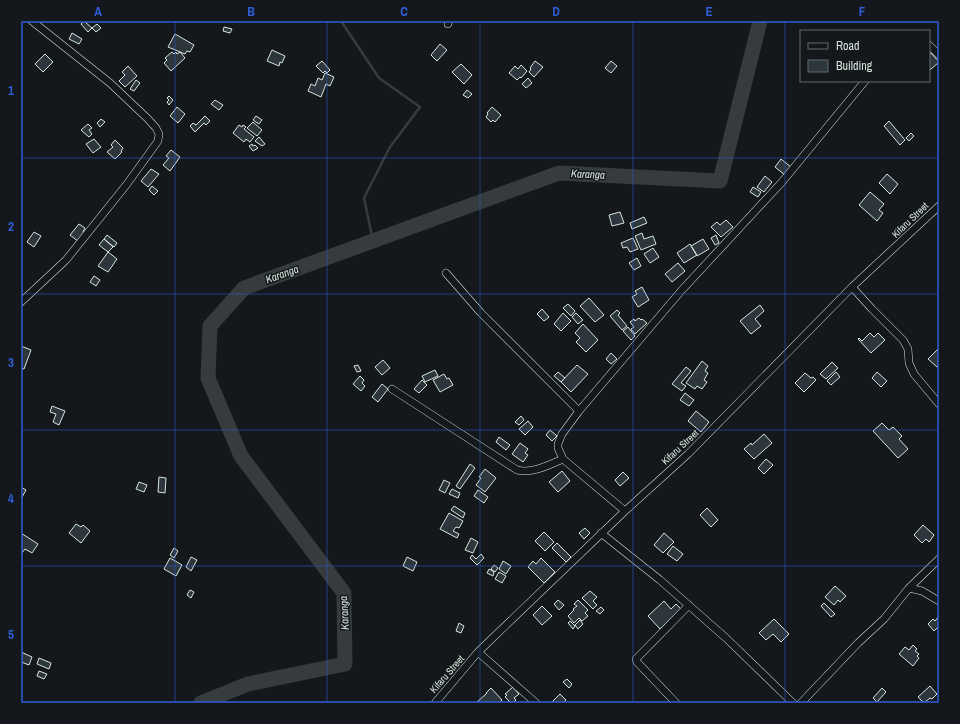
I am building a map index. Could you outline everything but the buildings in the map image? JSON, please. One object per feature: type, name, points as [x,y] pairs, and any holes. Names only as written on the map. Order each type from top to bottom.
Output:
[{"type":"street","points":[[21,302],[66,260],[132,177],[158,140],[159,134],[148,119],[110,83],[32,21]]},
{"type":"street","points":[[930,46],[939,55]]},
{"type":"street","points":[[625,511],[563,459],[558,448],[562,434],[579,411],[680,291],[782,182],[865,82]]},
{"type":"street","name":"Kifaru Street","points":[[435,703],[478,652],[625,511],[688,454],[852,287],[939,206]]},
{"type":"street","points":[[446,273],[481,313],[579,411]]},
{"type":"street","points":[[852,287],[903,340],[908,349],[909,363],[914,374],[939,404]]},
{"type":"street","points":[[392,389],[516,470],[527,472],[563,459]]},
{"type":"street","points":[[602,533],[689,605],[726,638],[793,703]]},
{"type":"street","points":[[801,703],[858,643],[884,619],[909,588],[939,559]]},
{"type":"street","points":[[909,588],[922,591],[939,601]]},
{"type":"street","points":[[676,703],[636,661],[637,658],[689,605]]},
{"type":"street","points":[[478,652],[536,703]]},
{"type":"waterway","points":[[341,21],[379,78],[420,107],[390,147],[364,198],[373,241]]},
{"type":"waterway","name":"Karanga","points":[[201,703],[248,684],[345,664],[344,593],[241,456],[208,378],[210,326],[244,288],[559,173],[720,181],[760,21]]}]
